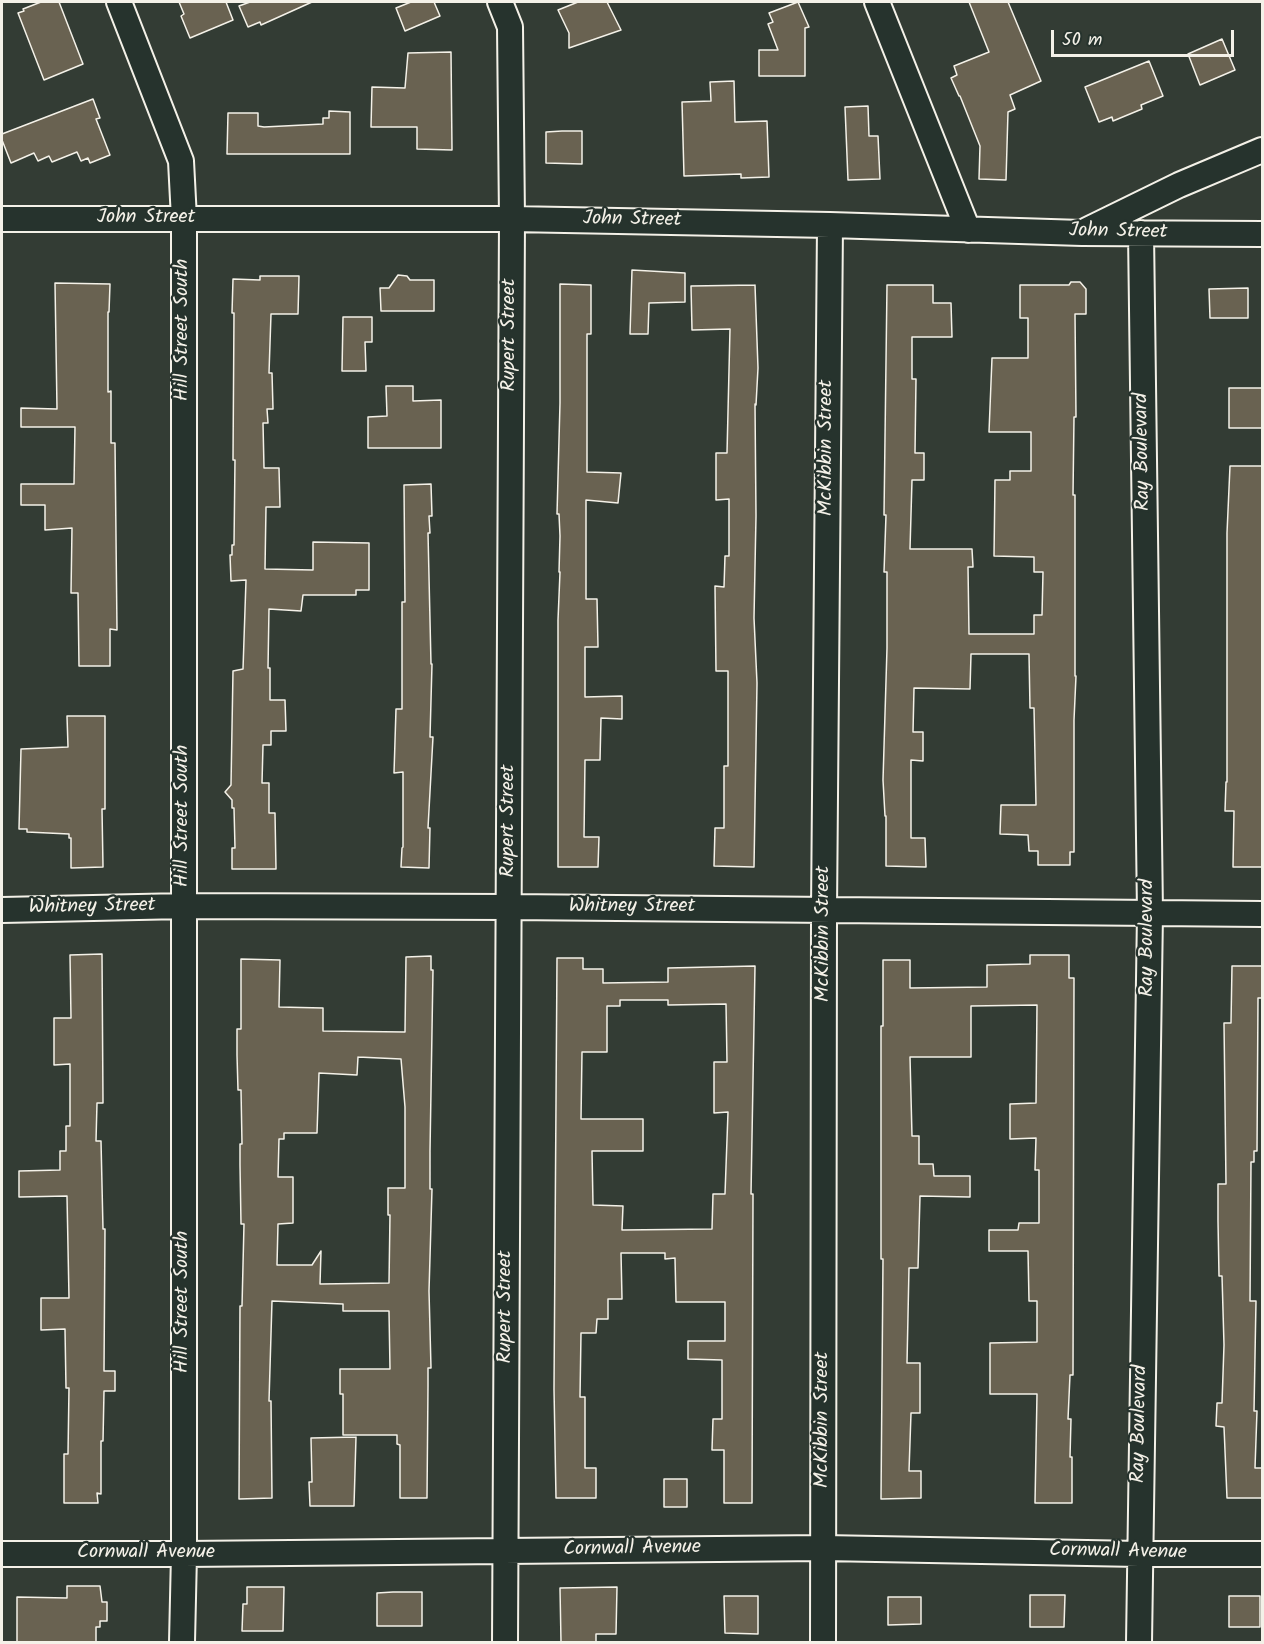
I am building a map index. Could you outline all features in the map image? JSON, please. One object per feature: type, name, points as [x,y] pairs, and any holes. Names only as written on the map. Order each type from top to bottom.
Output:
[{"type":"street","name":"Hill Street South","points":[[119,2],[181,161],[184,219],[184,1554],[182,1642]]},
{"type":"street","name":"Rupert Street","points":[[500,2],[510,27],[512,219],[505,1642]]},
{"type":"street","points":[[877,2],[968,230]]},
{"type":"street","points":[[1082,233],[1179,185],[1263,150]]},
{"type":"street","name":"John Street","points":[[2,219],[512,219],[830,225],[1082,233],[1263,234]]},
{"type":"street","name":"McKibbin Street","points":[[823,1642],[824,909],[830,225]]},
{"type":"street","name":"Ray Boulevard","points":[[1139,1642],[1150,914],[1141,234]]},
{"type":"street","name":"Whitney Street","points":[[2,910],[184,906],[510,907],[1263,914]]},
{"type":"street","name":"Cornwall Avenue","points":[[2,1554],[824,1548],[1263,1554]]},
{"type":"building","points":[[41,2],[59,2],[83,64],[44,80],[18,13]]},
{"type":"building","points":[[179,2],[226,2],[233,20],[190,38],[181,16],[184,14]]},
{"type":"building","points":[[250,2],[312,2],[261,25],[260,22],[248,27],[239,6]]},
{"type":"building","points":[[411,2],[434,2],[440,16],[405,31],[396,8]]},
{"type":"building","points":[[578,2],[607,2],[621,30],[569,48],[569,33],[558,10]]},
{"type":"building","points":[[798,2],[809,27],[805,28],[805,76],[759,76],[759,50],[778,50],[768,24],[773,22],[769,13]]},
{"type":"building","points":[[969,2],[1008,2],[1041,81],[1010,95],[1015,109],[1008,112],[1006,180],[979,179],[980,146],[951,78],[957,75],[954,66],[989,52]]},
{"type":"building","points":[[1222,39],[1235,70],[1200,85],[1188,54]]},
{"type":"building","points":[[451,52],[452,150],[417,149],[417,127],[371,127],[372,87],[405,88],[408,53]]},
{"type":"building","points":[[1149,61],[1163,96],[1141,105],[1142,109],[1113,121],[1112,117],[1099,122],[1085,87]]},
{"type":"building","points":[[734,81],[735,122],[767,121],[769,177],[741,178],[741,174],[684,176],[682,102],[711,101],[710,82]]},
{"type":"building","points":[[93,99],[100,118],[96,119],[110,155],[90,163],[88,158],[81,161],[77,152],[52,162],[49,156],[38,161],[34,153],[11,163],[2,134]]},
{"type":"building","points":[[868,106],[869,136],[878,136],[880,179],[848,180],[845,107]]},
{"type":"building","points":[[329,111],[350,112],[350,154],[227,154],[228,113],[258,113],[258,126],[264,127],[323,124],[323,118],[329,118]]},
{"type":"building","points":[[582,131],[582,164],[546,163],[546,132]]},
{"type":"building","points":[[632,270],[685,273],[685,302],[649,303],[648,334],[630,334]]},
{"type":"building","points":[[398,275],[407,276],[410,280],[434,280],[434,311],[381,311],[380,288],[389,288]]},
{"type":"building","points":[[260,276],[299,276],[298,314],[271,314],[269,373],[272,373],[273,409],[267,409],[268,423],[263,423],[264,468],[279,468],[280,507],[266,507],[265,569],[313,570],[313,542],[369,543],[369,590],[356,590],[356,595],[303,595],[301,611],[269,609],[270,700],[285,700],[286,731],[271,731],[271,745],[263,745],[262,783],[269,783],[269,813],[275,813],[276,869],[232,869],[232,848],[235,848],[234,808],[232,808],[232,800],[225,792],[231,785],[233,671],[243,669],[246,580],[231,581],[230,555],[232,555],[232,545],[234,545],[235,460],[233,460],[233,279],[260,280]]},
{"type":"building","points":[[1071,282],[1080,282],[1086,289],[1086,314],[1075,314],[1076,417],[1074,417],[1073,495],[1075,495],[1076,676],[1074,852],[1070,852],[1070,865],[1038,865],[1038,851],[1029,851],[1028,835],[1000,834],[1001,805],[1036,805],[1034,708],[1030,708],[1029,654],[971,654],[970,689],[914,688],[913,732],[923,732],[923,761],[911,760],[911,838],[925,838],[926,867],[886,866],[883,780],[887,648],[887,572],[884,572],[886,515],[884,515],[887,285],[933,285],[933,303],[951,303],[952,337],[912,337],[912,379],[916,379],[915,453],[924,453],[924,480],[912,480],[910,549],[972,549],[973,567],[968,567],[969,634],[1034,634],[1034,615],[1042,615],[1043,572],[1034,572],[1034,557],[994,556],[995,480],[1010,480],[1010,471],[1031,471],[1031,432],[989,432],[992,358],[1028,358],[1028,318],[1020,318],[1020,285],[1069,285]]},
{"type":"building","points":[[55,283],[110,284],[108,392],[111,391],[111,443],[115,443],[117,630],[110,629],[110,666],[79,666],[78,593],[71,593],[72,528],[45,530],[45,505],[21,505],[21,484],[74,484],[75,427],[21,427],[21,408],[57,409]]},
{"type":"building","points":[[560,284],[591,285],[591,334],[587,334],[587,472],[621,473],[618,503],[586,500],[586,599],[597,599],[598,647],[585,647],[585,697],[622,696],[622,719],[601,718],[600,760],[585,760],[584,837],[599,837],[598,867],[558,867],[560,536],[559,514],[557,514]]},
{"type":"building","points":[[755,285],[758,368],[755,404],[754,618],[757,683],[754,867],[714,866],[715,828],[724,828],[724,766],[728,766],[728,671],[716,671],[715,586],[724,587],[725,556],[729,556],[729,499],[716,500],[716,453],[727,453],[730,329],[692,330],[691,286]]},
{"type":"building","points":[[1248,288],[1248,318],[1210,318],[1209,289]]},
{"type":"building","points":[[343,317],[372,317],[372,342],[365,342],[366,371],[342,371]]},
{"type":"building","points":[[386,386],[413,386],[413,401],[441,400],[441,448],[368,448],[368,417],[387,416]]},
{"type":"building","points":[[1229,388],[1263,388],[1263,428],[1229,428]]},
{"type":"building","points":[[1230,466],[1263,466],[1262,867],[1233,867],[1234,811],[1225,811],[1227,533]]},
{"type":"building","points":[[431,484],[432,516],[429,516],[430,533],[428,533],[432,664],[430,737],[433,737],[428,828],[430,828],[429,868],[401,867],[403,772],[394,773],[396,709],[402,709],[402,602],[405,602],[404,485]]},
{"type":"building","points":[[67,716],[105,716],[103,867],[71,868],[69,834],[27,832],[27,829],[19,829],[21,749],[68,747]]},
{"type":"building","points":[[102,954],[103,1103],[97,1103],[96,1141],[101,1141],[103,1229],[105,1229],[104,1371],[115,1371],[115,1391],[104,1391],[101,1494],[97,1493],[98,1503],[64,1503],[64,1454],[68,1454],[69,1388],[66,1388],[65,1329],[41,1330],[41,1298],[69,1298],[67,1196],[19,1197],[19,1171],[60,1170],[60,1151],[66,1151],[66,1126],[70,1126],[70,1064],[54,1065],[54,1018],[71,1018],[70,955]]},
{"type":"building","points":[[1030,955],[1069,955],[1069,978],[1074,978],[1073,1375],[1070,1375],[1068,1419],[1071,1419],[1072,1503],[1035,1503],[1037,1394],[990,1394],[990,1343],[1037,1342],[1037,1301],[1029,1301],[1028,1251],[989,1251],[989,1230],[1018,1230],[1019,1223],[1039,1223],[1039,1170],[1035,1170],[1036,1138],[1010,1139],[1010,1104],[1036,1103],[1037,1005],[971,1006],[971,1057],[910,1057],[912,1136],[919,1136],[919,1164],[933,1164],[934,1176],[970,1176],[970,1197],[920,1196],[918,1268],[909,1268],[907,1363],[920,1363],[920,1413],[911,1413],[909,1471],[921,1471],[921,1498],[881,1499],[883,960],[910,960],[910,988],[987,987],[987,965],[1030,964]]},
{"type":"building","points":[[431,956],[431,970],[433,970],[429,1291],[431,1368],[428,1368],[427,1498],[400,1498],[400,1445],[397,1444],[397,1435],[343,1435],[343,1394],[340,1394],[340,1369],[390,1369],[389,1311],[343,1311],[343,1304],[272,1301],[269,1401],[271,1401],[272,1498],[239,1499],[240,1306],[242,1306],[244,1224],[241,1224],[241,1090],[238,1090],[237,1055],[237,1029],[241,1029],[241,959],[280,960],[279,1007],[323,1008],[323,1031],[405,1032],[406,957]],"holes":[[[358,1057],[401,1059],[405,1107],[405,1188],[388,1188],[389,1283],[320,1284],[321,1251],[312,1265],[277,1265],[278,1224],[293,1223],[293,1177],[278,1177],[279,1139],[284,1139],[284,1133],[317,1133],[319,1073],[357,1075]]]},
{"type":"building","points":[[557,958],[583,958],[583,969],[603,969],[603,983],[668,982],[668,968],[755,966],[751,1194],[753,1194],[752,1503],[724,1503],[724,1450],[712,1450],[713,1419],[722,1419],[722,1360],[688,1359],[688,1341],[725,1341],[725,1302],[676,1302],[675,1258],[665,1259],[665,1253],[621,1253],[622,1299],[608,1299],[608,1319],[597,1319],[596,1333],[581,1333],[580,1397],[585,1397],[585,1468],[596,1468],[596,1498],[556,1498],[554,1389]],"holes":[[[620,1000],[668,1000],[668,1005],[726,1004],[727,1062],[714,1062],[714,1113],[728,1112],[725,1194],[713,1194],[712,1229],[622,1230],[623,1206],[593,1205],[592,1151],[643,1151],[643,1119],[581,1119],[582,1052],[607,1052],[607,1006],[620,1006]]]},
{"type":"building","points":[[1232,966],[1263,966],[1263,998],[1258,998],[1257,1151],[1254,1151],[1254,1162],[1251,1162],[1250,1301],[1256,1301],[1255,1468],[1263,1468],[1263,1498],[1227,1498],[1224,1427],[1216,1426],[1217,1403],[1222,1403],[1224,1345],[1222,1276],[1219,1276],[1218,1184],[1226,1184],[1224,1023],[1231,1023]]},
{"type":"building","points":[[356,1437],[354,1506],[310,1506],[311,1438]]},
{"type":"building","points":[[664,1479],[687,1479],[687,1507],[664,1507]]},
{"type":"building","points":[[67,1586],[100,1586],[102,1602],[107,1602],[107,1621],[100,1621],[100,1627],[96,1627],[96,1642],[17,1642],[17,1597],[67,1598]]},
{"type":"building","points":[[247,1587],[284,1587],[283,1631],[242,1631],[243,1604],[247,1604]]},
{"type":"building","points":[[617,1587],[616,1634],[596,1634],[596,1642],[561,1642],[560,1588]]},
{"type":"building","points":[[422,1592],[422,1626],[377,1626],[377,1593]]},
{"type":"building","points":[[1030,1595],[1065,1595],[1064,1627],[1030,1627]]},
{"type":"building","points":[[724,1596],[758,1596],[758,1634],[725,1633]]},
{"type":"building","points":[[1229,1596],[1260,1596],[1260,1627],[1229,1627]]},
{"type":"building","points":[[888,1597],[921,1597],[921,1624],[888,1625]]}]
